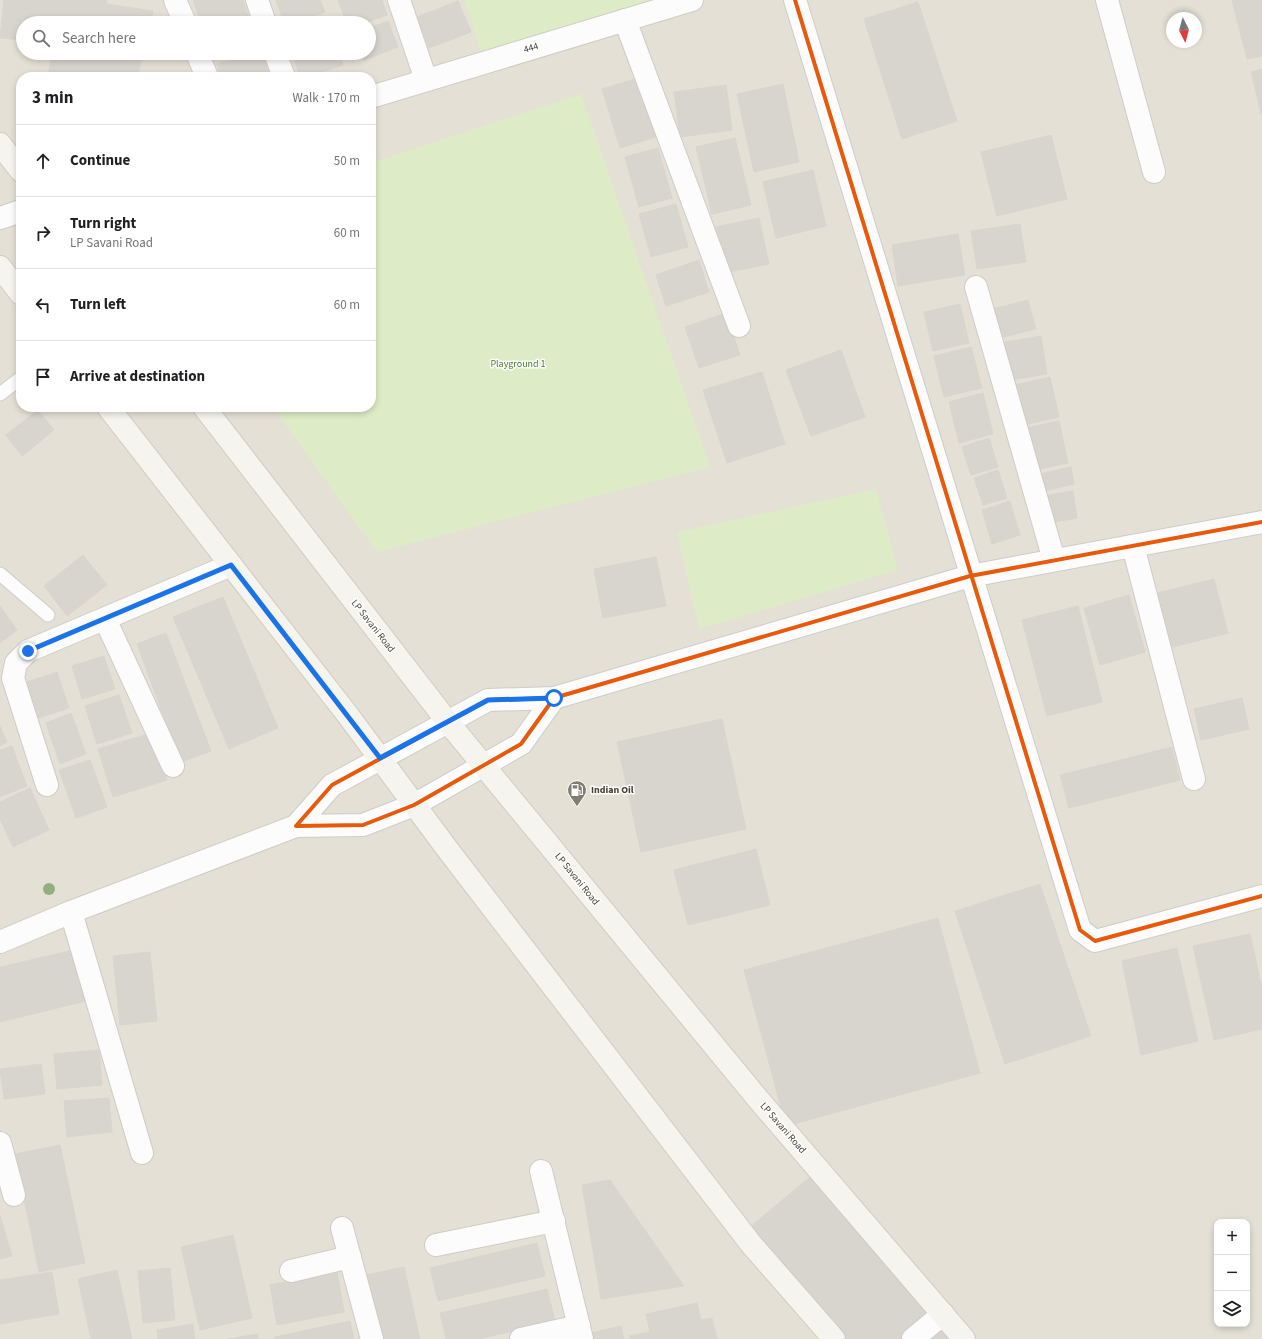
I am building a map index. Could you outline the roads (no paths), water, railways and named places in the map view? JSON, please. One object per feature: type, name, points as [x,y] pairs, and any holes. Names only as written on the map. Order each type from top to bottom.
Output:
[{"type":"main road","points":[[0,144],[16,165]]},
{"type":"main road","points":[[0,267],[16,288]]},
{"type":"main road","points":[[112,412],[380,758],[414,805],[752,1244],[834,1339]]},
{"type":"main road","name":"LP Savani Road","points":[[208,412],[447,721],[758,1099],[964,1339]]},
{"type":"street","points":[[175,0],[182,16]]},
{"type":"street","points":[[257,0],[263,16]]},
{"type":"street","points":[[399,0],[426,80]]},
{"type":"street","name":"444","points":[[376,95],[692,0]]},
{"type":"street","points":[[795,0],[970,576],[1080,930],[1095,941],[1262,896]]},
{"type":"street","points":[[1107,0],[1154,172]]},
{"type":"street","points":[[624,20],[739,326]]},
{"type":"street","points":[[200,60],[205,72]]},
{"type":"street","points":[[278,60],[282,72]]},
{"type":"street","points":[[0,218],[16,213]]},
{"type":"street","points":[[976,287],[1054,560]]},
{"type":"street","points":[[296,826],[332,785],[488,700],[554,698],[970,576],[1262,522]]},
{"type":"street","points":[[1133,546],[1194,779]]},
{"type":"street","points":[[48,785],[13,678],[16,663],[28,651],[231,565]]},
{"type":"street","points":[[105,619],[173,766]]},
{"type":"street","points":[[0,942],[71,912],[296,826],[364,825],[414,805],[522,744],[554,698]]},
{"type":"street","points":[[71,912],[142,1153]]},
{"type":"street","points":[[0,1143],[14,1195]]},
{"type":"street","points":[[521,1339],[580,1332],[541,1172]]},
{"type":"street","points":[[436,1245],[554,1221]]},
{"type":"street","points":[[342,1228],[372,1339]]},
{"type":"street","points":[[291,1271],[350,1257]]},
{"type":"street","points":[[913,1339],[943,1314]]},
{"type":"lane","points":[[0,394],[16,382]]},
{"type":"lane","points":[[0,574],[48,615]]},
{"type":"place","name":"Indian Oil","points":[[577,807]]},
{"type":"park label","name":"Playground 1","points":[[518,364]]}]
